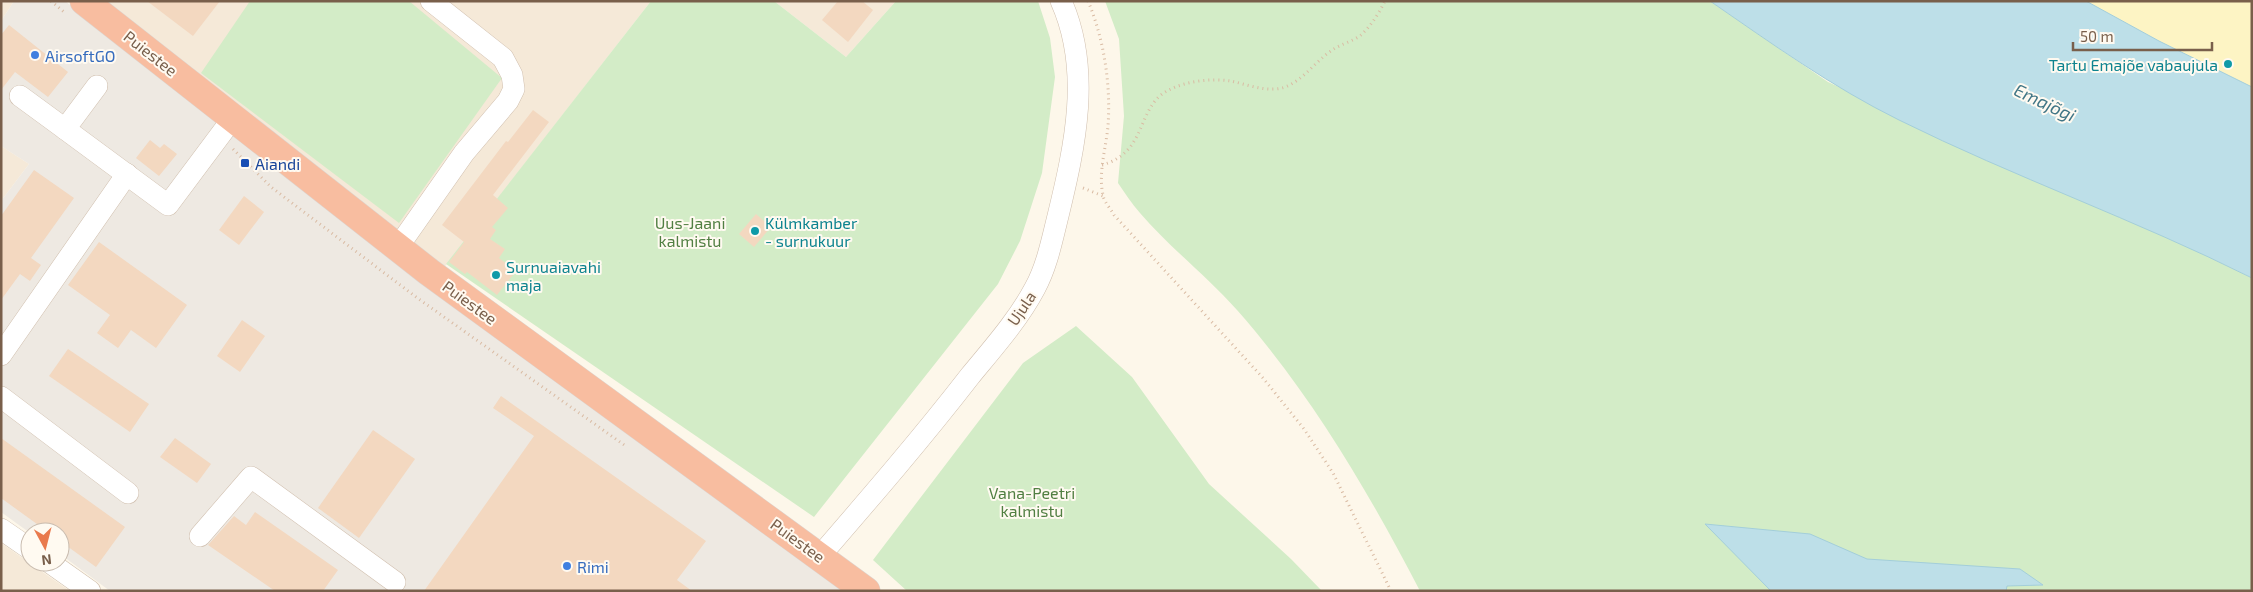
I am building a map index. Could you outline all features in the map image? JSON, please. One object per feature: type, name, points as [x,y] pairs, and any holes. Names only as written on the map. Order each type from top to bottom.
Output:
[{"type":"highway","name":"Puiestee","points":[[84,1],[398,247],[866,591]]},
{"type":"street","points":[[398,247],[464,153],[508,100],[514,88],[512,75],[503,58],[432,1]]},
{"type":"street","name":"Ujula","points":[[820,556],[908,454],[1017,317],[1036,287],[1048,255],[1071,164],[1078,116],[1078,67],[1067,15],[1061,1]]},
{"type":"street","points":[[65,129],[97,86]]},
{"type":"street","points":[[20,96],[168,204],[233,118]]},
{"type":"street","points":[[1,355],[127,174]]},
{"type":"street","points":[[1,397],[128,493]]},
{"type":"street","points":[[200,536],[251,478],[395,582]]},
{"type":"street","points":[[1,529],[20,542]]},
{"type":"street","points":[[63,572],[90,591]]},
{"type":"path","points":[[1088,1],[1100,38],[1107,83],[1108,126],[1102,165],[1103,196],[1114,215],[1263,378],[1322,455],[1392,591]]},
{"type":"path","points":[[1102,165],[1116,161],[1127,152],[1154,103],[1166,92],[1201,81],[1229,81],[1276,89],[1287,86],[1298,80],[1333,49],[1349,43],[1361,35],[1385,1]]},
{"type":"shaded area","points":[[1,1],[14,1],[1,21]]},
{"type":"shaded area","points":[[14,1],[65,1],[844,591],[110,591],[70,561],[70,522],[20,522],[20,526],[1,512],[1,201],[29,164],[1,146],[1,21]]},
{"type":"shaded area","points":[[97,1],[651,1],[443,269]]},
{"type":"shaded area","points":[[774,1],[896,1],[846,57]]},
{"type":"shaded area","points":[[1,146],[29,164],[1,201]]},
{"type":"shaded area","points":[[1,543],[20,556],[20,572],[43,572],[70,591],[1,591]]},
{"type":"green space","points":[[250,1],[409,1],[502,78],[399,223],[201,73]]},
{"type":"green space","name":"Uus-Jaani kalmistu","points":[[651,1],[774,1],[846,57],[896,1],[1038,1],[1050,38],[1055,77],[1042,173],[1020,241],[998,284],[814,517],[446,264]]},
{"type":"green space","points":[[1105,1],[1710,1],[1828,82],[2190,247],[2252,278],[2252,591],[1420,591],[1359,480],[1290,375],[1237,310],[1152,226],[1134,206],[1118,183],[1124,116],[1119,39]]},
{"type":"green space","name":"Vana-Peetri kalmistu","points":[[1076,326],[1132,377],[1209,484],[1291,559],[1322,591],[907,591],[873,560],[1023,363]]},
{"type":"sand","name":"Tartu Emajõe vabaujula","points":[[2086,1],[2252,1],[2252,87],[2159,41]]},
{"type":"water","name":"Emajõgi","points":[[1710,1],[2086,1],[2159,41],[2252,87],[2252,278],[2164,237],[1986,161],[1899,120],[1826,79]]},
{"type":"water","points":[[1705,524],[1810,534],[1867,559],[2020,569],[2043,585],[2007,586],[2006,591],[1771,591]]},
{"type":"building","points":[[147,1],[220,1],[193,36]]},
{"type":"building","points":[[838,1],[862,1],[873,10],[848,42],[822,20]]},
{"type":"building","points":[[9,25],[68,72],[48,97],[15,72],[1,90],[1,35]]},
{"type":"building","points":[[533,110],[549,122],[493,195],[508,208],[492,227],[496,230],[490,239],[505,249],[499,258],[516,271],[497,295],[467,272],[465,274],[449,262],[464,242],[442,225],[506,141],[508,142]]},
{"type":"building","points":[[150,140],[160,148],[164,144],[177,154],[159,176],[136,158]]},
{"type":"building","points":[[34,170],[74,198],[31,258],[41,265],[30,281],[20,274],[1,300],[1,216]]},
{"type":"building","points":[[244,196],[264,212],[239,245],[219,230]]},
{"type":"building","name":"Külmkamber - surnukuur","points":[[756,214],[771,227],[754,247],[739,234]]},
{"type":"building","points":[[99,242],[187,305],[156,348],[131,330],[118,348],[97,333],[110,315],[68,285]]},
{"type":"building","points":[[242,320],[265,336],[240,372],[217,356]]},
{"type":"building","points":[[68,349],[149,404],[130,432],[49,376]]},
{"type":"building","points":[[501,396],[706,541],[677,580],[692,591],[424,591],[534,436],[493,408]]},
{"type":"building","points":[[373,430],[415,459],[359,538],[318,508]]},
{"type":"building","points":[[1,438],[125,527],[96,567],[70,548],[70,522],[34,522],[1,498]]},
{"type":"building","points":[[175,438],[211,464],[197,483],[160,457]]},
{"type":"building","points":[[255,512],[338,570],[323,591],[275,591],[208,545],[234,516],[246,525]]},
{"type":"place","name":"AirsoftGO","points":[[35,55]]},
{"type":"place","name":"Tartu Emajõe vabaujula","points":[[2228,64]]},
{"type":"place","name":"Aiandi","points":[[245,163]]},
{"type":"place","name":"Külmkamber - surnukuur","points":[[755,231]]},
{"type":"place","name":"Surnuaiavahi maja","points":[[496,275]]},
{"type":"place","name":"Rimi","points":[[567,566]]}]
